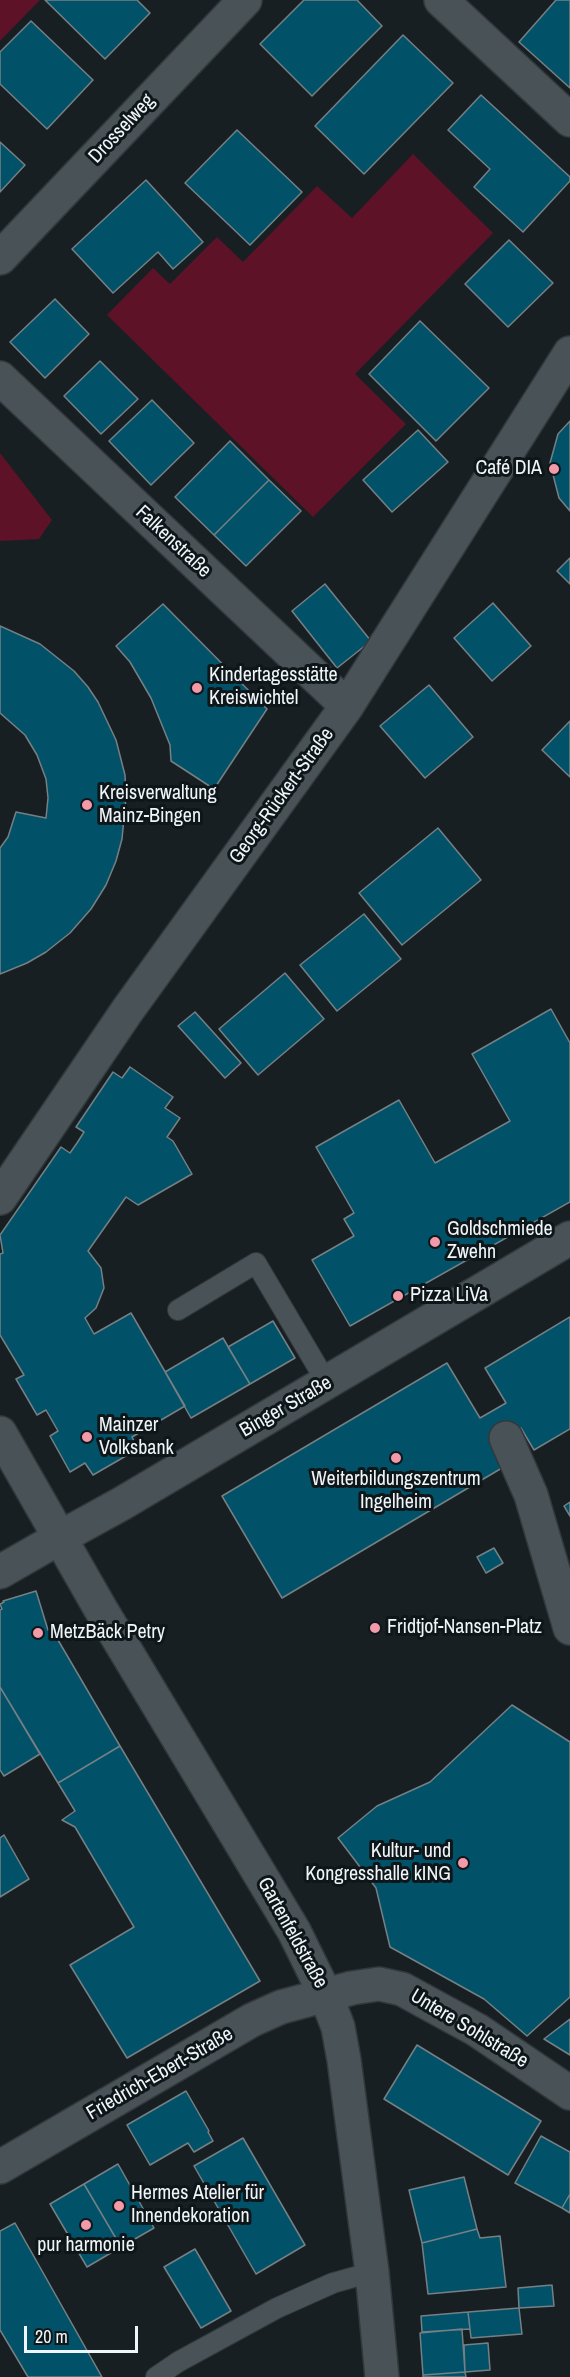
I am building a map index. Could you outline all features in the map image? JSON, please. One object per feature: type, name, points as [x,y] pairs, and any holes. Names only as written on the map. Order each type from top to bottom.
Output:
[{"type":"street","name":"Drosselweg","points":[[0,258],[245,0]]},
{"type":"street","points":[[441,0],[570,120]]},
{"type":"street","name":"Georg-Rückert-Straße","points":[[0,1198],[127,1011],[347,706],[570,353]]},
{"type":"street","name":"Falkenstraße","points":[[0,378],[347,706]]},
{"type":"street","name":"Binger Straße","points":[[0,1572],[327,1383],[570,1238]]},
{"type":"street","name":"Gartenfeldstraße","points":[[0,1433],[100,1608],[294,1932],[326,1996],[338,2027],[344,2060],[372,2272],[382,2377]]},
{"type":"street","points":[[506,1438],[531,1495],[570,1628]]},
{"type":"street","name":"Untere Sohlstraße","points":[[326,1996],[352,1988],[379,1984],[402,1989],[477,2030],[570,2093]]},
{"type":"street","name":"Friedrich-Ebert-Straße","points":[[0,2167],[252,2020],[280,2007],[326,1996]]},
{"type":"lane","points":[[178,1310],[256,1263],[327,1383]]},
{"type":"lane","points":[[156,2377],[178,2362],[277,2308],[333,2283],[372,2272]]},
{"type":"shaded area","points":[[0,0],[40,0],[0,41]]},
{"type":"shaded area","points":[[413,154],[493,233],[355,374],[406,424],[313,517],[107,315],[153,268],[170,284],[217,237],[243,262],[317,186],[352,218]]},
{"type":"shaded area","points":[[0,453],[52,520],[39,539],[0,541]]},
{"type":"building","points":[[45,0],[137,0],[150,13],[105,59]]},
{"type":"building","points":[[304,0],[357,0],[382,26],[312,96],[260,44]]},
{"type":"building","points":[[556,0],[570,0],[570,88],[519,42]]},
{"type":"building","points":[[31,21],[93,80],[47,129],[0,84],[0,52]]},
{"type":"building","points":[[403,35],[453,83],[364,174],[315,126]]},
{"type":"building","points":[[481,95],[570,177],[570,181],[523,232],[474,187],[490,169],[448,130]]},
{"type":"building","points":[[237,130],[302,192],[250,245],[185,183]]},
{"type":"building","points":[[0,142],[25,165],[0,192]]},
{"type":"building","points":[[146,180],[203,242],[173,269],[158,252],[113,293],[72,249]]},
{"type":"building","points":[[509,240],[553,283],[508,327],[465,284]]},
{"type":"building","points":[[55,299],[89,334],[45,378],[10,342]]},
{"type":"building","points":[[420,321],[489,388],[436,441],[369,374]]},
{"type":"building","points":[[100,361],[138,399],[101,434],[64,396]]},
{"type":"building","points":[[152,400],[194,443],[151,485],[109,441]]},
{"type":"building","points":[[570,421],[570,511],[559,498],[550,463],[558,434]]},
{"type":"building","points":[[418,430],[448,462],[392,512],[363,480]]},
{"type":"building","points":[[230,441],[269,480],[214,535],[175,497]]},
{"type":"building","points":[[269,480],[301,511],[246,566],[214,535]]},
{"type":"building","points":[[570,558],[570,584],[557,571]]},
{"type":"building","points":[[325,584],[371,641],[337,668],[292,611]]},
{"type":"building","points":[[493,603],[531,646],[492,681],[454,638]]},
{"type":"building","name":"Kindertagesstätte Kreiswichtel","points":[[163,604],[267,709],[214,789],[171,761],[170,745],[151,698],[130,662],[116,646]]},
{"type":"building","name":"Kreisverwaltung Mainz-Bingen","points":[[0,626],[40,644],[74,671],[88,687],[98,702],[116,740],[125,775],[126,797],[122,839],[116,861],[106,885],[91,909],[70,933],[46,952],[0,974],[0,848],[8,837],[16,812],[46,818],[48,798],[46,779],[37,755],[25,735],[0,713]]},
{"type":"building","points":[[429,685],[473,737],[425,778],[380,726]]},
{"type":"building","points":[[570,721],[570,777],[542,750]]},
{"type":"building","points":[[438,828],[481,880],[402,945],[359,893]]},
{"type":"building","points":[[364,914],[401,959],[337,1011],[300,965]]},
{"type":"building","points":[[285,973],[324,1019],[258,1075],[219,1029]]},
{"type":"building","points":[[551,1009],[570,1043],[570,1202],[350,1326],[312,1260],[354,1236],[344,1219],[354,1213],[316,1147],[399,1100],[435,1163],[510,1121],[472,1054]]},
{"type":"building","points":[[195,1012],[241,1063],[225,1078],[178,1026]]},
{"type":"building","points":[[130,1067],[173,1097],[165,1108],[180,1118],[167,1137],[173,1141],[192,1174],[138,1205],[126,1197],[88,1251],[101,1268],[104,1288],[96,1308],[85,1318],[94,1334],[131,1313],[185,1406],[132,1437],[138,1449],[93,1475],[85,1463],[70,1472],[50,1436],[58,1431],[46,1410],[37,1415],[16,1379],[24,1375],[0,1335],[0,1254],[3,1253],[0,1235],[61,1147],[70,1153],[77,1143],[84,1132],[76,1127],[113,1072],[122,1078]]},
{"type":"building","name":"Weiterbildungszentrum Ingelheim","points":[[570,1317],[570,1429],[534,1450],[521,1428],[495,1444],[507,1465],[282,1598],[222,1496],[447,1363],[480,1418],[506,1403],[485,1368]]},
{"type":"building","points":[[273,1321],[295,1358],[250,1384],[228,1347]]},
{"type":"building","points":[[223,1338],[250,1384],[191,1418],[165,1372]]},
{"type":"building","points":[[570,1502],[570,1516],[564,1506]]},
{"type":"building","points":[[494,1548],[503,1563],[486,1573],[477,1557]]},
{"type":"building","points":[[36,1591],[48,1630],[51,1628],[120,1746],[58,1783],[0,1687],[0,1610],[2,1609],[0,1604],[3,1601]]},
{"type":"building","points":[[0,1687],[40,1754],[4,1776],[0,1770]]},
{"type":"building","name":"Kultur- und Kongresshalle kING","points":[[512,1705],[570,1742],[570,1997],[527,2036],[484,1999],[390,1947],[376,1888],[338,1838],[377,1806],[430,1782]]},
{"type":"building","points":[[120,1746],[260,1981],[127,2058],[70,1965],[134,1927],[75,1827],[62,1820],[75,1811],[58,1783]]},
{"type":"building","points":[[4,1835],[29,1879],[0,1897],[0,1838]]},
{"type":"building","points":[[570,2019],[570,2055],[544,2039]]},
{"type":"building","points":[[417,2045],[541,2121],[508,2175],[384,2099]]},
{"type":"building","points":[[186,2091],[213,2141],[194,2152],[188,2143],[150,2165],[127,2125]]},
{"type":"building","points":[[541,2136],[570,2152],[570,2194],[562,2208],[515,2183]]},
{"type":"building","points":[[243,2138],[305,2245],[256,2274],[194,2166]]},
{"type":"building","name":"Hermes Atelier für Innendekoration","points":[[118,2164],[154,2228],[121,2247],[84,2184]]},
{"type":"building","points":[[464,2177],[477,2229],[422,2243],[409,2190]]},
{"type":"building","name":"pur harmonie","points":[[84,2184],[121,2247],[87,2267],[50,2204]]},
{"type":"building","points":[[570,2194],[570,2213],[562,2208]]},
{"type":"building","points":[[15,2223],[102,2377],[28,2377],[0,2330],[0,2231]]},
{"type":"building","points":[[477,2229],[480,2238],[500,2236],[506,2287],[428,2294],[422,2243]]},
{"type":"building","points":[[195,2249],[231,2311],[201,2328],[164,2267]]},
{"type":"building","points":[[552,2285],[554,2306],[519,2308],[518,2288]]},
{"type":"building","points":[[519,2308],[522,2334],[471,2338],[468,2312]]},
{"type":"building","points":[[468,2312],[470,2329],[422,2332],[421,2316]]},
{"type":"building","points":[[462,2329],[465,2372],[423,2375],[420,2333]]},
{"type":"building","points":[[488,2343],[490,2370],[465,2372],[464,2345]]},
{"type":"building","points":[[465,2372],[466,2377],[423,2377],[423,2375]]},
{"type":"place","name":"Café DIA","points":[[554,469]]},
{"type":"place","name":"Kindertagesstätte Kreiswichtel","points":[[197,688]]},
{"type":"place","name":"Kreisverwaltung Mainz-Bingen","points":[[87,805]]},
{"type":"place","name":"Goldschmiede Zwehn","points":[[435,1242]]},
{"type":"place","name":"Pizza LiVa","points":[[398,1296]]},
{"type":"place","name":"Mainzer Volksbank","points":[[87,1437]]},
{"type":"place","name":"Weiterbildungszentrum Ingelheim","points":[[396,1458]]},
{"type":"place","name":"Fridtjof-Nansen-Platz","points":[[375,1628]]},
{"type":"place","name":"MetzBäck Petry","points":[[38,1633]]},
{"type":"place","name":"Kultur- und Kongresshalle kING","points":[[463,1863]]},
{"type":"place","name":"Hermes Atelier für Innendekoration","points":[[119,2206]]},
{"type":"place","name":"pur harmonie","points":[[86,2225]]}]
